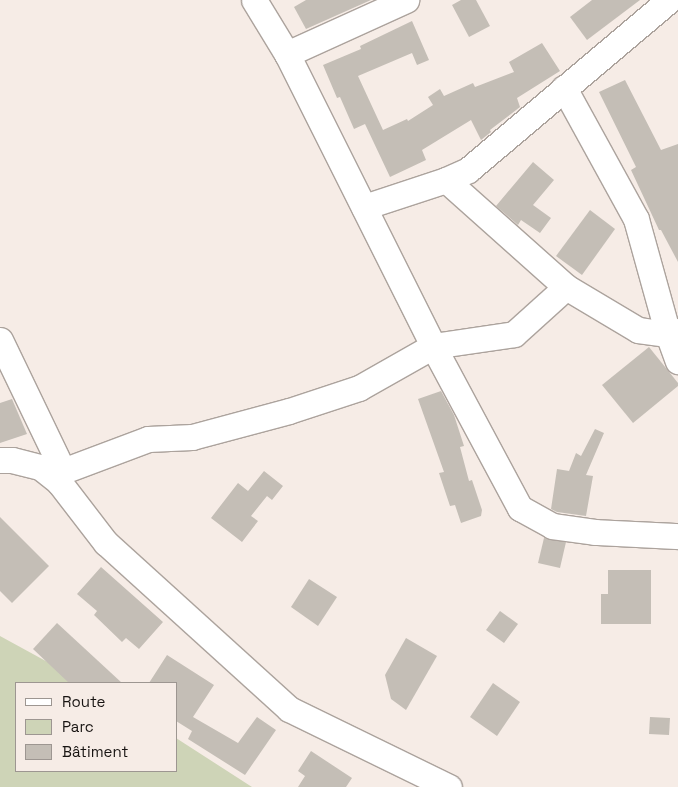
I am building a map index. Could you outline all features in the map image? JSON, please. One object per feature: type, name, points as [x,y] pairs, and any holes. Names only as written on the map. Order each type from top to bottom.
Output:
[{"type":"street","points":[[254,0],[288,54],[433,346],[520,508],[552,526],[595,532],[678,536]]},
{"type":"street","points":[[288,54],[406,0]]},
{"type":"street","points":[[364,207],[446,180],[468,170],[669,0],[678,10]]},
{"type":"street","points":[[564,88],[636,219],[673,333],[678,361]]},
{"type":"street","points":[[446,180],[566,287],[638,330],[673,333]]},
{"type":"street","points":[[0,460],[12,460],[40,467],[61,476],[148,439],[192,437],[290,410],[360,388],[433,346],[514,334],[566,287]]},
{"type":"street","points":[[0,340],[61,476],[106,543],[289,709],[449,787]]},
{"type":"green space","points":[[0,636],[84,682],[15,682],[15,772],[178,772],[178,739],[252,787],[0,787]]},
{"type":"building","points":[[306,0],[371,0],[306,29],[294,7]]},
{"type":"building","points":[[461,0],[476,0],[490,26],[469,37],[452,5]]},
{"type":"building","points":[[592,0],[640,0],[587,40],[570,17]]},
{"type":"building","points":[[412,21],[429,60],[417,65],[412,53],[358,76],[383,130],[407,119],[408,121],[433,105],[428,97],[440,89],[444,96],[473,83],[475,87],[514,72],[509,62],[542,43],[560,71],[517,98],[520,107],[490,130],[491,132],[481,140],[471,120],[422,150],[426,160],[390,177],[365,124],[354,129],[340,97],[337,98],[323,65],[361,49],[360,46]]},
{"type":"building","points":[[625,80],[661,150],[678,144],[678,262],[661,230],[659,230],[631,170],[636,167],[599,92]]},
{"type":"building","points":[[533,162],[554,180],[533,205],[551,218],[540,233],[521,220],[518,225],[496,206]]},
{"type":"building","points":[[590,210],[615,229],[582,275],[556,256]]},
{"type":"building","points":[[649,347],[678,383],[678,386],[633,423],[602,385]]},
{"type":"building","points":[[441,391],[454,415],[464,446],[460,447],[469,481],[472,480],[482,510],[481,516],[461,523],[455,505],[450,506],[439,473],[444,472],[418,399]]},
{"type":"building","points":[[12,399],[27,434],[0,443],[0,403]]},
{"type":"building","points":[[595,429],[604,433],[586,475],[593,476],[586,516],[557,512],[551,509],[557,469],[569,471],[576,453],[581,456]]},
{"type":"building","points":[[264,471],[283,486],[272,500],[267,496],[251,516],[258,521],[242,542],[211,518],[238,483],[248,491]]},
{"type":"building","points":[[0,517],[49,566],[12,603],[0,591]]},
{"type":"building","points":[[544,538],[566,542],[560,568],[538,563]]},
{"type":"building","points":[[101,567],[163,622],[139,649],[126,638],[122,642],[94,615],[97,611],[77,594]]},
{"type":"building","points":[[608,570],[651,570],[651,624],[601,624],[601,594],[608,594]]},
{"type":"building","points":[[309,579],[337,597],[318,626],[291,607]]},
{"type":"building","points":[[500,611],[518,624],[504,643],[486,630]]},
{"type":"building","points":[[57,623],[121,682],[68,682],[33,649]]},
{"type":"building","points":[[406,638],[437,656],[406,710],[391,699],[385,675]]},
{"type":"building","points":[[167,655],[214,685],[193,717],[238,743],[257,717],[276,730],[245,775],[188,739],[192,731],[178,722],[178,682],[150,682]]},
{"type":"building","points":[[493,683],[520,702],[497,736],[470,717]]},
{"type":"building","points":[[650,717],[670,718],[669,735],[649,734]]},
{"type":"building","points":[[311,751],[352,778],[346,787],[298,787],[305,776],[298,771]]}]
